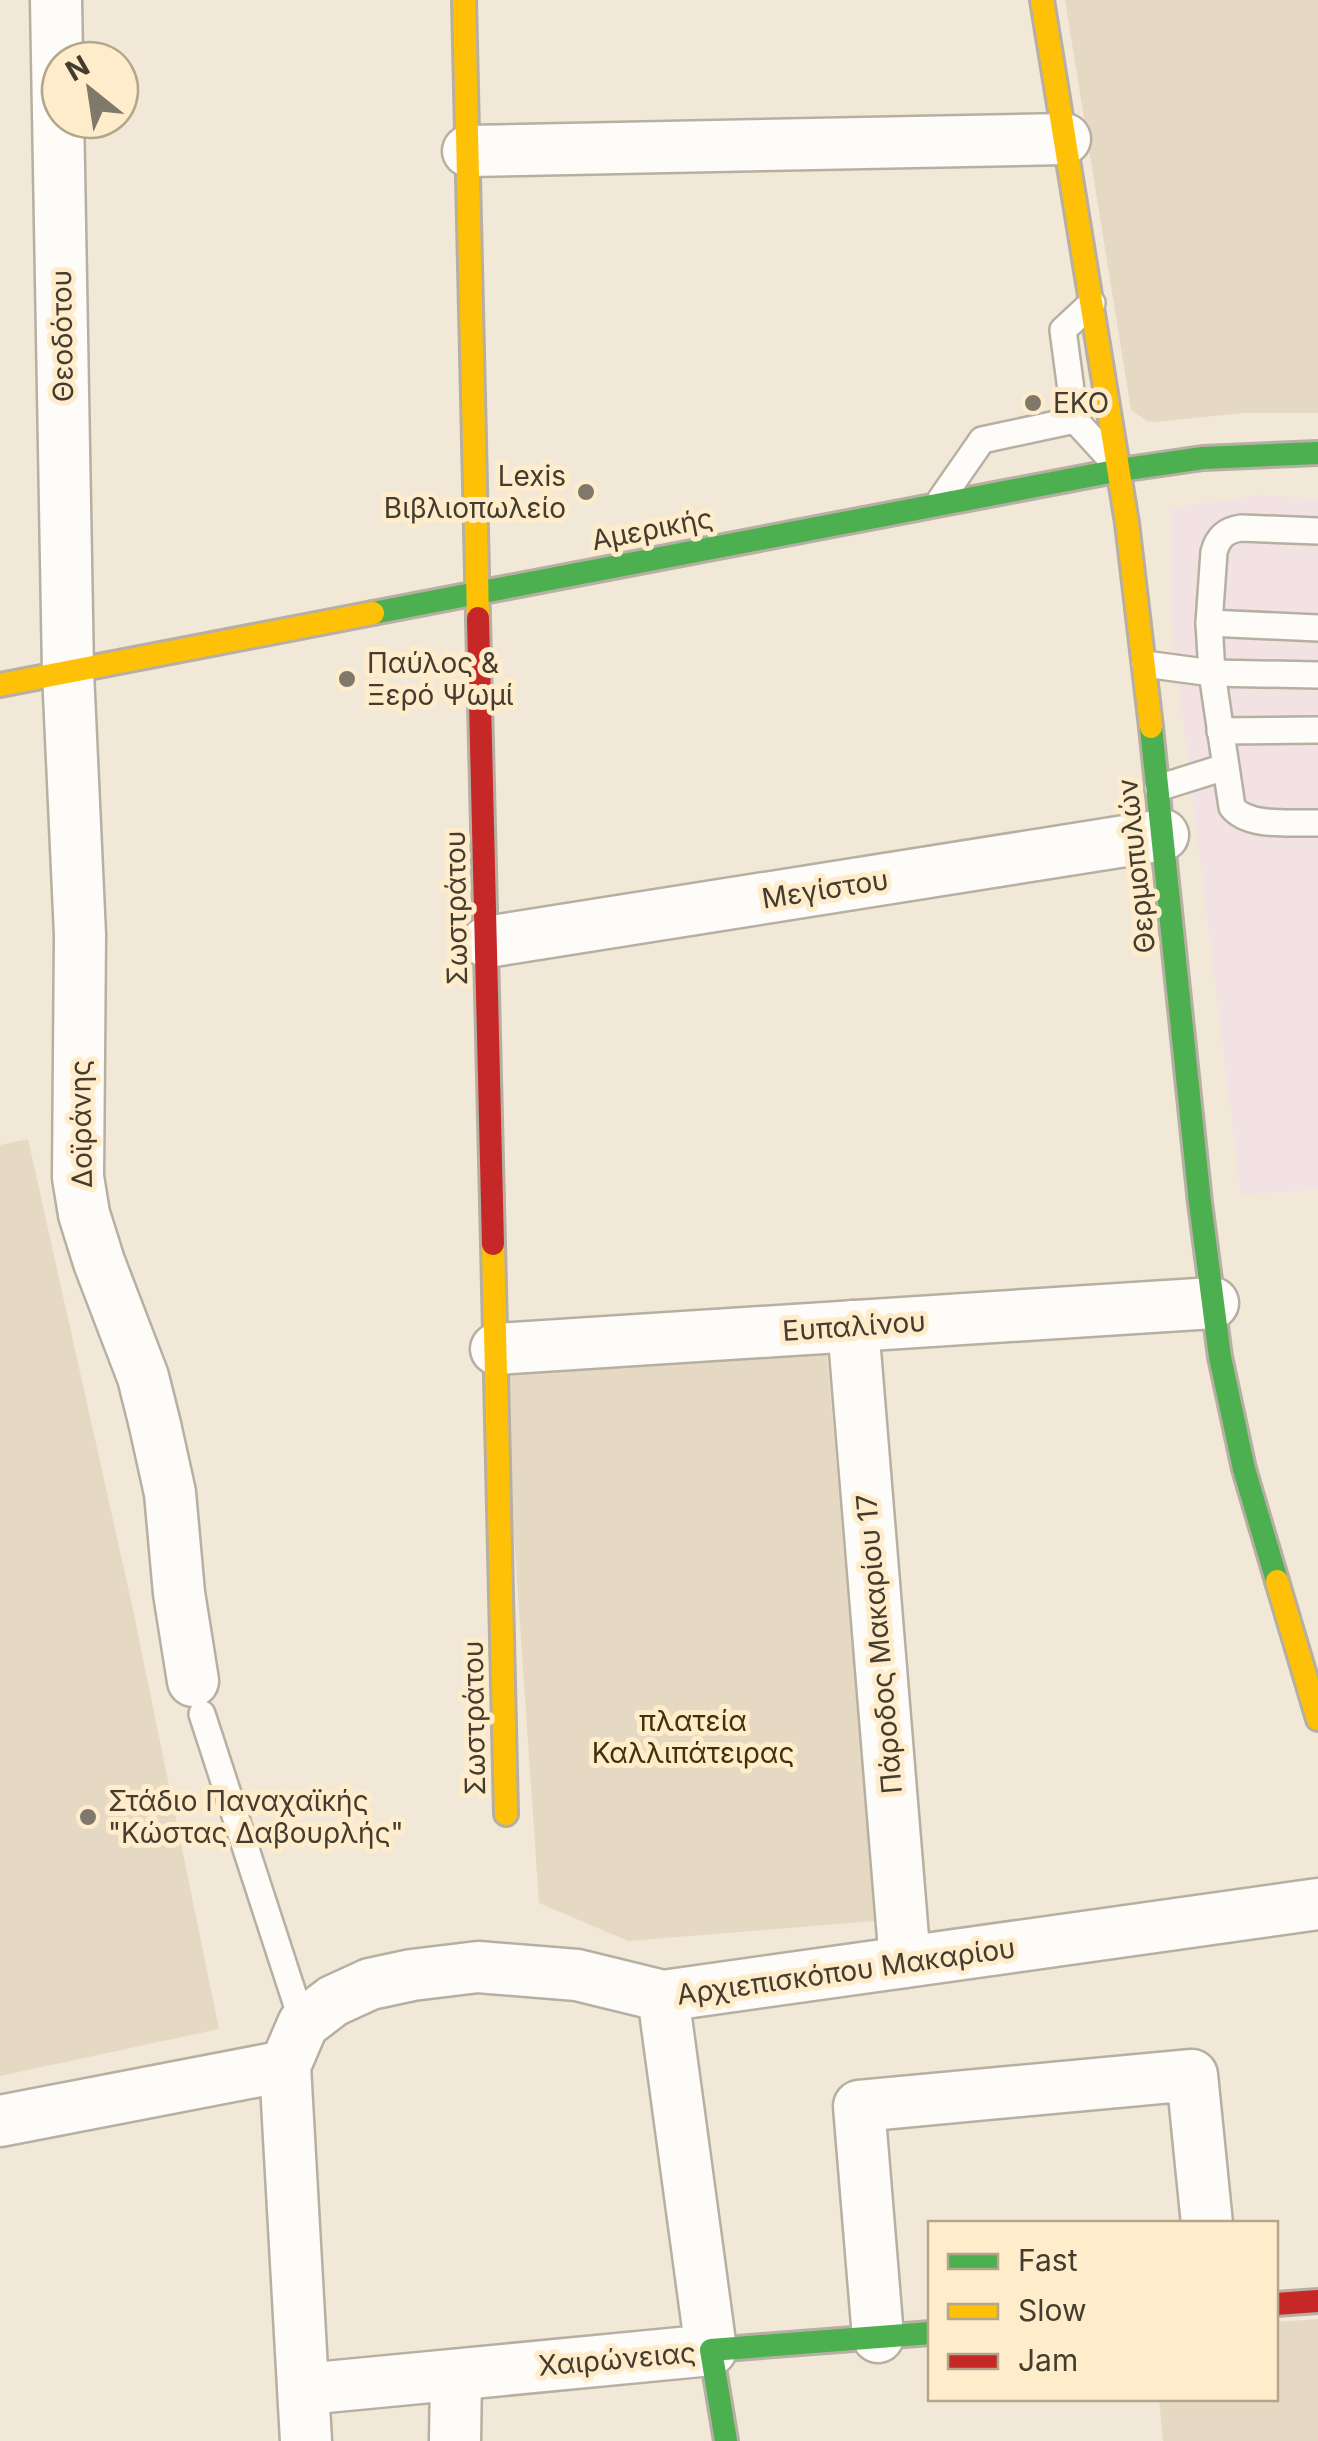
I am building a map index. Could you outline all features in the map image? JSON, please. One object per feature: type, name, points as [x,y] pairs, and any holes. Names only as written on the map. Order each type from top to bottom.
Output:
[{"type":"street","name":"Θεοδότου","points":[[56,0],[68,672]]},
{"type":"street","name":"Σωστράτου","points":[[464,0],[506,1814]]},
{"type":"street","name":"Θερμοπυλών","points":[[1042,0],[1120,470],[1145,664],[1198,1184],[1220,1357],[1244,1469],[1318,1719]]},
{"type":"street","points":[[468,152],[1064,139]]},
{"type":"street","name":"Αμερικής","points":[[0,686],[1120,470],[1203,458],[1318,453]]},
{"type":"street","name":"Δοϊράνης","points":[[68,672],[80,935],[78,1177],[84,1214],[155,1425],[170,1493],[179,1593],[198,1698]]},
{"type":"street","name":"Μεγίστου","points":[[487,942],[1161,812]]},
{"type":"street","name":"Ευπαλίνου","points":[[496,1350],[1212,1304]]},
{"type":"street","name":"Πάροδος Μακαρίου 17","points":[[852,1326],[905,1962]]},
{"type":"street","name":"Αρχιεπισκόπου Μακαρίου","points":[[0,2121],[294,2045],[333,2000],[370,1984],[412,1975],[478,1967],[577,1975],[663,1996],[1318,1904]]},
{"type":"street","points":[[663,1996],[726,2441]]},
{"type":"street","points":[[294,2045],[306,2441]]},
{"type":"street","points":[[878,2337],[859,2106],[1192,2075],[1207,2221]]},
{"type":"street","points":[[1278,2304],[1318,2301]]},
{"type":"street","name":"Χαιρώνειας","points":[[304,2388],[928,2332]]},
{"type":"street","points":[[455,2441],[456,2374]]},
{"type":"lane","points":[[1092,304],[1063,330],[1075,420],[1120,470]]},
{"type":"lane","points":[[937,505],[982,440],[1075,420]]},
{"type":"lane","points":[[1318,531],[1241,528],[1222,534],[1214,552],[1209,623],[1220,730],[1230,798],[1237,814],[1254,820],[1318,823]]},
{"type":"lane","points":[[1209,623],[1318,628]]},
{"type":"lane","points":[[1145,664],[1212,673],[1318,675]]},
{"type":"lane","points":[[1220,730],[1318,730]]},
{"type":"lane","points":[[1161,812],[1226,767]]},
{"type":"lane","points":[[198,1698],[294,2045]]},
{"type":"shaded area","points":[[1259,495],[1318,499],[1318,1189],[1241,1195],[1173,639],[1172,508]]},
{"type":"green space","points":[[1065,0],[1318,0],[1318,413],[1243,413],[1155,422],[1131,410]]},
{"type":"green space","name":"Στάδιο Παναχαϊκής \"Κώστας Δαβουρλής\"","points":[[28,1139],[132,1605],[219,2029],[0,2076],[0,1145]]},
{"type":"green space","name":"πλατεία Καλλιπάτειρας","points":[[827,1354],[875,1921],[628,1941],[539,1903],[514,1537],[507,1369]]},
{"type":"green space","points":[[1318,2319],[1318,2441],[1163,2441],[1159,2401],[1278,2401],[1278,2322]]},
{"type":"traffic: fast","points":[[373,613],[1120,470],[1203,458],[1318,453]]},
{"type":"traffic: fast","points":[[1151,727],[1200,1203],[1220,1357],[1244,1469],[1277,1581]]},
{"type":"traffic: fast","points":[[726,2441],[711,2350],[928,2333]]},
{"type":"traffic: slow","points":[[464,0],[478,618]]},
{"type":"traffic: slow","points":[[1042,0],[1127,523],[1151,727]]},
{"type":"traffic: slow","points":[[0,685],[373,613]]},
{"type":"traffic: slow","points":[[493,1244],[506,1814]]},
{"type":"traffic: slow","points":[[1277,1581],[1318,1719]]},
{"type":"traffic: jam","points":[[478,618],[493,1244]]},
{"type":"traffic: jam","points":[[1278,2304],[1318,2301]]},
{"type":"place","name":"EKO","points":[[1033,403]]},
{"type":"place","name":"Lexis Βιβλιοπωλείο","points":[[586,492]]},
{"type":"place","name":"Παύλος & Ξερό Ψωμί","points":[[347,679]]},
{"type":"place","name":"Στάδιο Παναχαϊκής \"Κώστας Δαβουρλής\"","points":[[88,1817]]}]
